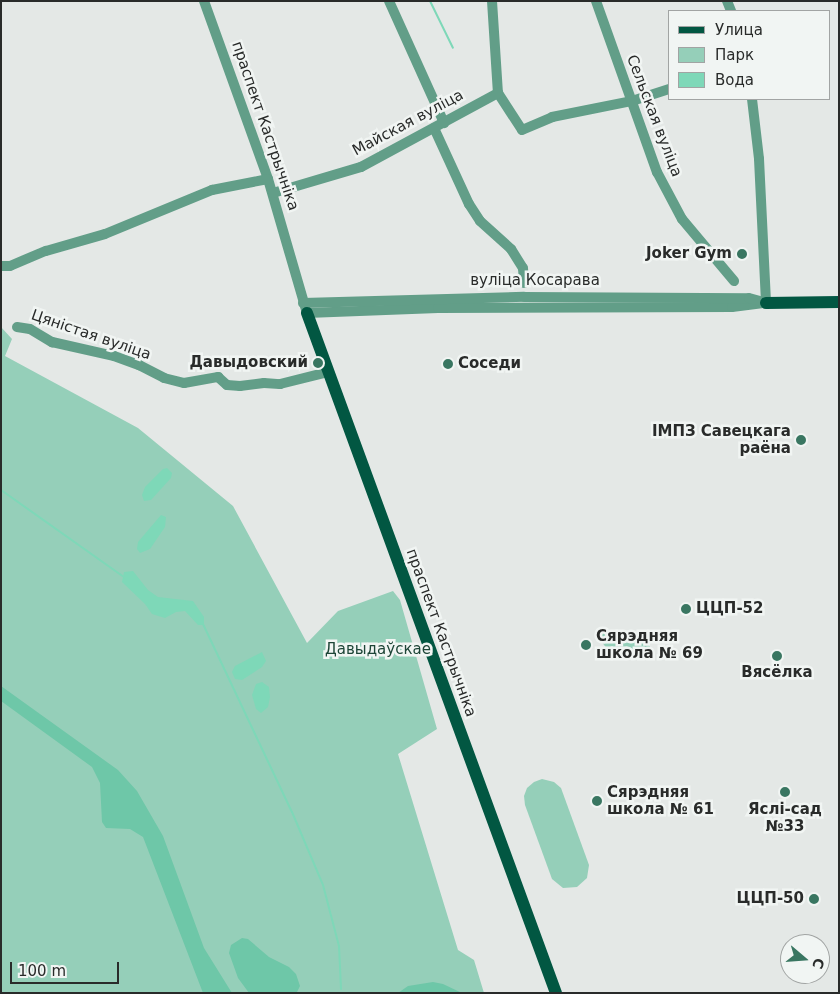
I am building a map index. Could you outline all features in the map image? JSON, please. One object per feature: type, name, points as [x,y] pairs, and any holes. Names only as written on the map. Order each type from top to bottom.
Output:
[{"type":"main road","name":"вуліца Косарава","points":[[766,302],[839,302]]},
{"type":"main road","name":"праспект Кастрычніка","points":[[305,308],[556,993]]},
{"type":"street","name":"праспект Кастрычніка","points":[[204,1],[273,193],[305,308]]},
{"type":"street","points":[[389,1],[469,204],[480,221],[511,249],[523,268],[524,283]]},
{"type":"street","points":[[492,1],[498,93],[514,121],[524,131],[552,117],[632,101],[668,89]]},
{"type":"street","name":"Сельская вуліца","points":[[596,1],[632,101],[645,144],[675,207],[682,219],[734,281]]},
{"type":"street","name":"Майская вуліца","points":[[273,193],[361,166],[498,93]]},
{"type":"street","points":[[752,100],[760,159],[766,302]]},
{"type":"street","points":[[1,266],[10,266],[46,251],[105,234],[212,190],[268,179]]},
{"type":"street","name":"вуліца Косарава","points":[[305,308],[732,307],[766,302]]},
{"type":"street","name":"Цяністая вуліца","points":[[17,327],[30,329],[52,342],[114,356],[139,365],[164,378],[184,383],[218,377],[227,385],[280,384],[328,372]]},
{"type":"green space","name":"Давыдаўскае","points":[[1,327],[12,339],[5,356],[138,428],[233,506],[307,643],[338,611],[393,591],[400,600],[437,729],[398,754],[458,950],[474,960],[484,993],[1,993]]},
{"type":"green space","points":[[603,632],[649,632],[650,653],[611,654],[601,641]]},
{"type":"green space","points":[[542,779],[554,782],[561,788],[589,865],[587,878],[577,887],[563,888],[552,879],[525,805],[524,796],[527,788],[534,782]]},
{"type":"shaded area","points":[[1,686],[118,770],[137,791],[163,836],[204,948],[232,993],[203,993],[143,837],[130,829],[106,828],[102,822],[100,783],[92,767],[1,701]]},
{"type":"shaded area","points":[[242,938],[248,939],[269,957],[289,967],[296,974],[300,986],[297,992],[249,993],[238,978],[229,953],[231,945]]},
{"type":"shaded area","points":[[433,982],[443,984],[462,993],[398,993],[408,986]]},
{"type":"water","points":[[167,468],[172,473],[171,478],[151,500],[144,501],[142,495],[145,487],[163,469]]},
{"type":"water","points":[[161,515],[166,517],[165,527],[150,549],[140,553],[137,549],[138,542]]},
{"type":"water","points":[[133,571],[148,590],[158,597],[193,601],[204,617],[204,625],[198,625],[185,611],[176,612],[165,618],[152,614],[145,604],[122,582],[124,572]]},
{"type":"water","points":[[262,652],[266,661],[262,667],[242,680],[235,679],[232,672],[235,666]]},
{"type":"water","points":[[262,682],[269,687],[270,697],[268,707],[261,713],[256,709],[252,695],[256,684]]},
{"type":"waterway","points":[[430,1],[453,48]]},
{"type":"waterway","points":[[1,490],[124,577]]},
{"type":"waterway","points":[[203,624],[292,812],[323,885],[339,946],[341,989]]},
{"type":"place","name":"Joker Gym","points":[[742,254]]},
{"type":"place","name":"Давыдовский","points":[[318,363]]},
{"type":"place","name":"Соседи","points":[[448,364]]},
{"type":"place","name":"ІМПЗ Савецкага раёна","points":[[801,440]]},
{"type":"place","name":"ЦЦП-52","points":[[686,609]]},
{"type":"place","name":"Сярэдняя школа № 69","points":[[586,645]]},
{"type":"place","name":"Вясёлка","points":[[777,656]]},
{"type":"place","name":"Яслі-сад №33","points":[[785,792]]},
{"type":"place","name":"Сярэдняя школа № 61","points":[[597,801]]},
{"type":"place","name":"ЦЦП-50","points":[[814,899]]}]
